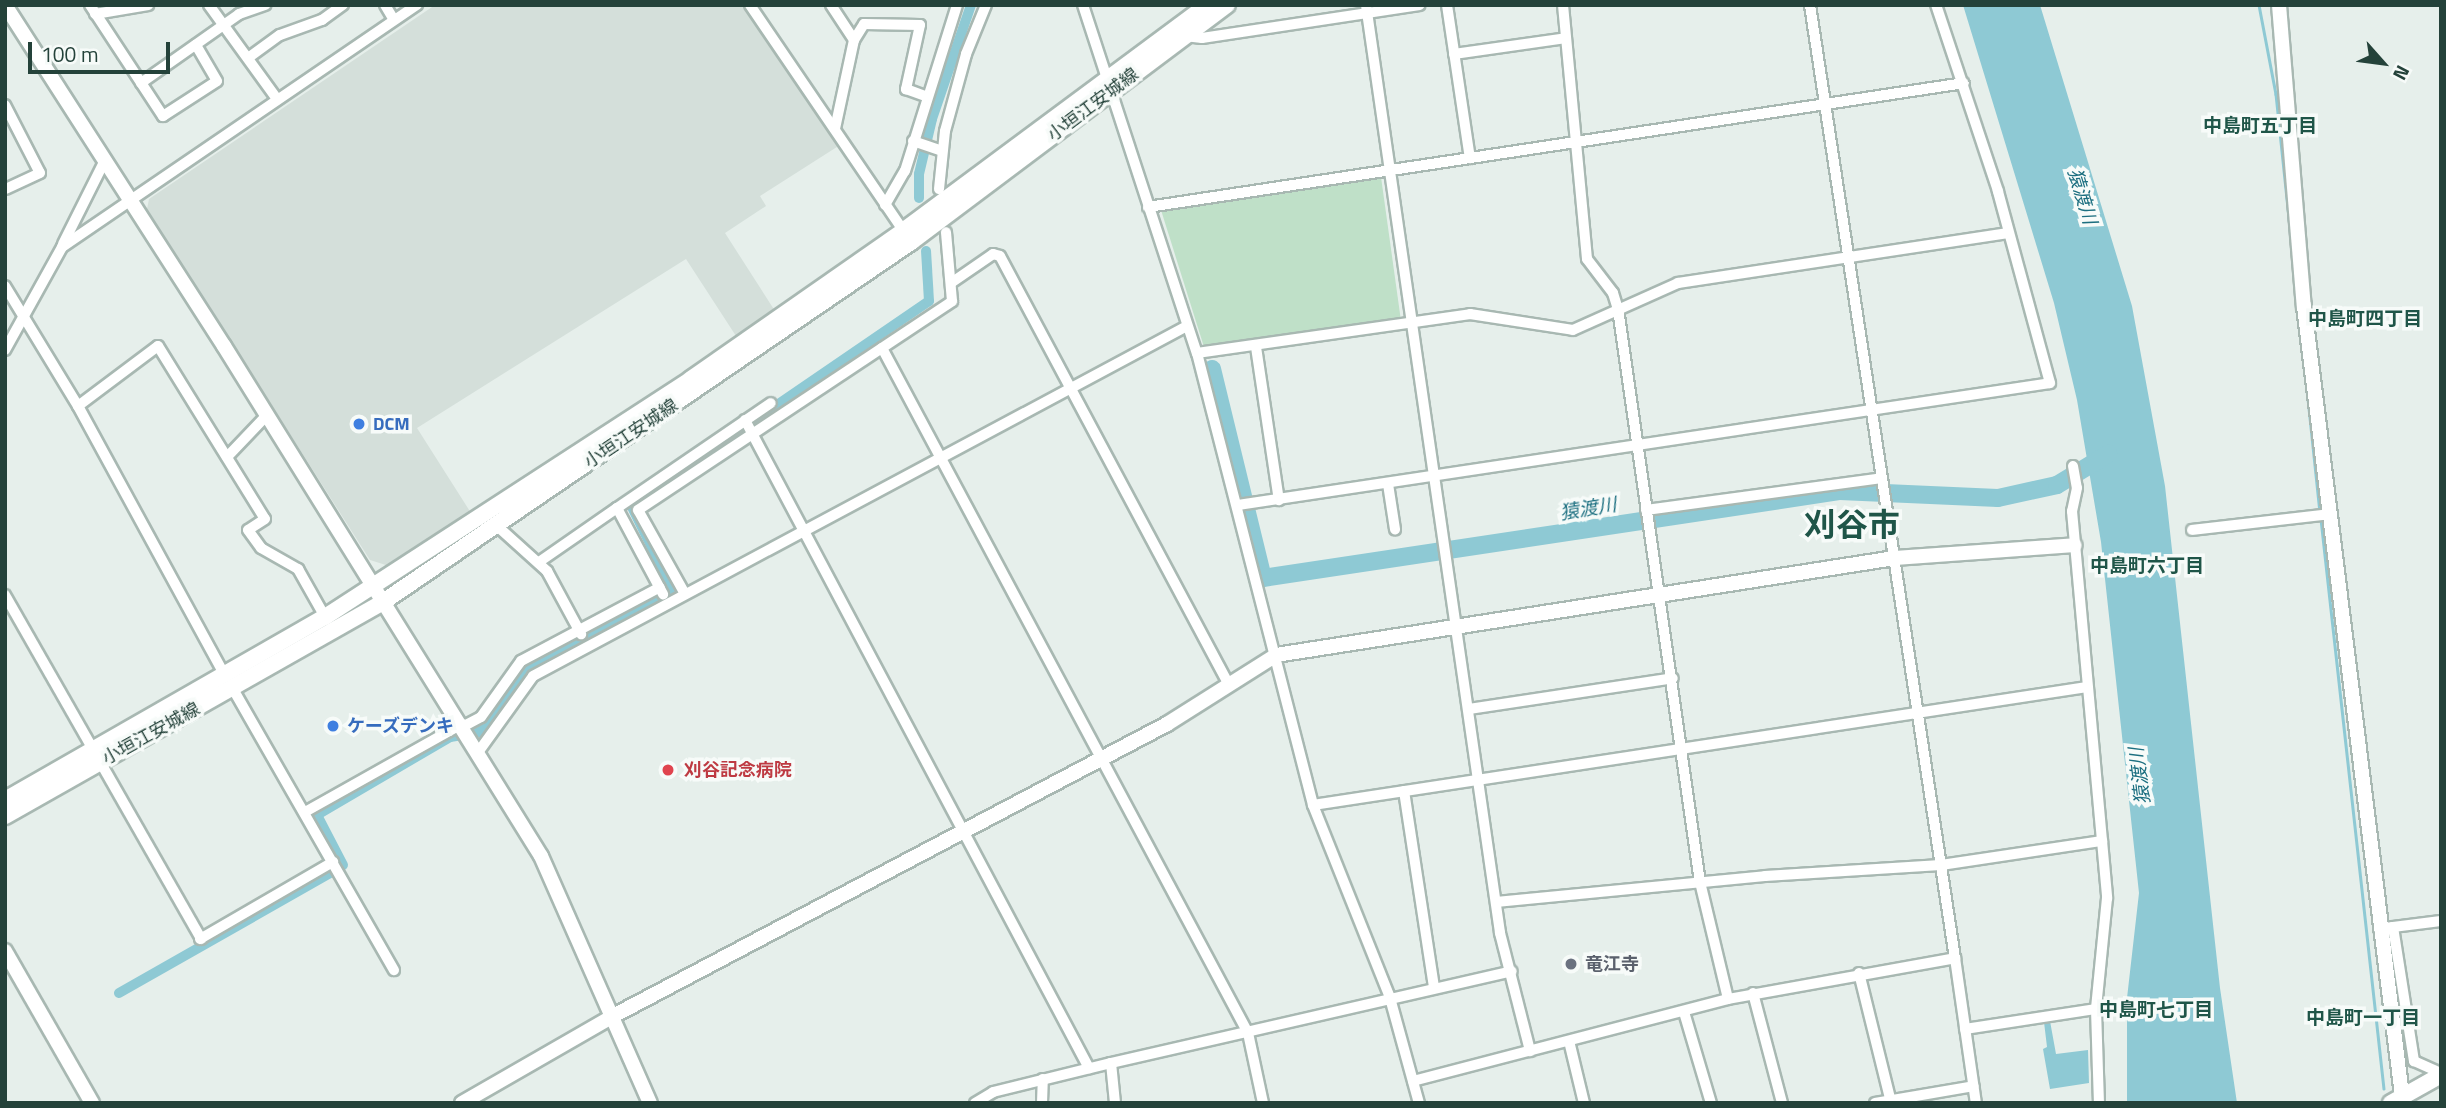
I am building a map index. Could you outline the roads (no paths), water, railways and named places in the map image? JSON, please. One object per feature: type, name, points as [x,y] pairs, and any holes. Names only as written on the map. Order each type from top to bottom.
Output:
[{"type":"main road","name":"小垣江安城線","points":[[5,816],[383,602],[907,237],[1111,84],[1207,5]]},
{"type":"main road","name":"小垣江安城線","points":[[1111,84],[1227,5]]},
{"type":"main road","name":"小垣江安城線","points":[[5,800],[89,749],[325,617],[907,237]]},
{"type":"main road","points":[[2399,1101],[2441,1074]]},
{"type":"street","points":[[5,5],[131,199],[373,587],[479,750],[566,903],[650,1103]]},
{"type":"street","points":[[148,5],[93,10],[163,116],[217,81],[196,45]]},
{"type":"street","points":[[209,5],[225,23],[277,99]]},
{"type":"street","points":[[141,83],[225,23],[250,8],[265,5]]},
{"type":"street","points":[[248,58],[280,35],[322,20],[344,5]]},
{"type":"street","points":[[385,5],[394,20]]},
{"type":"street","points":[[62,247],[417,5]]},
{"type":"street","points":[[750,5],[907,237]]},
{"type":"street","points":[[831,5],[854,40]]},
{"type":"street","points":[[885,205],[905,171],[916,142],[925,96],[957,5]]},
{"type":"street","points":[[939,189],[938,149],[966,54],[986,5]]},
{"type":"street","points":[[1185,36],[1202,38],[1367,9],[1420,5]]},
{"type":"street","points":[[1447,5],[1470,158]]},
{"type":"street","points":[[1563,5],[1587,259],[1613,293],[1618,309],[1683,747],[1700,882],[1728,999]]},
{"type":"street","points":[[1810,5],[1847,258],[1874,410],[1884,498],[1976,1103]]},
{"type":"street","points":[[1242,505],[2050,383],[1964,83],[1936,5]]},
{"type":"street","points":[[2280,5],[2304,306],[2329,514],[2386,928],[2404,1002],[2414,1061],[2441,1074]]},
{"type":"street","points":[[1084,6],[1197,354],[1242,505],[1313,805],[1390,998],[1419,1103]]},
{"type":"street","points":[[1367,9],[1387,170],[1457,624],[1496,902],[1531,1051]]},
{"type":"street","points":[[835,129],[854,40],[864,24],[920,25],[906,89],[925,96]]},
{"type":"street","points":[[1454,54],[1566,38]]},
{"type":"street","points":[[1148,207],[1964,83]]},
{"type":"street","points":[[5,105],[40,173],[5,188]]},
{"type":"street","points":[[916,142],[938,149]]},
{"type":"street","points":[[5,350],[26,317],[105,159]]},
{"type":"street","points":[[685,594],[638,510],[952,301],[946,232]]},
{"type":"street","points":[[1197,354],[1469,314],[1573,330],[1678,283],[2008,233]]},
{"type":"street","points":[[951,283],[993,254],[1000,257],[1229,684]]},
{"type":"street","points":[[5,286],[78,406],[224,674]]},
{"type":"street","points":[[479,750],[533,676],[803,529],[942,458],[1070,386],[1187,326]]},
{"type":"street","points":[[78,406],[158,346],[265,519],[248,530],[261,548],[298,569],[325,617]]},
{"type":"street","points":[[1256,347],[1279,500]]},
{"type":"street","points":[[882,348],[1248,1033],[1263,1103]]},
{"type":"street","points":[[539,562],[771,403]]},
{"type":"street","points":[[227,457],[266,416]]},
{"type":"street","points":[[746,420],[1089,1068]]},
{"type":"street","points":[[2073,466],[2077,488],[2072,511],[2107,898],[2096,1009],[2099,1103]]},
{"type":"street","points":[[1646,510],[1882,479]]},
{"type":"street","points":[[1388,484],[1395,529]]},
{"type":"street","points":[[617,508],[668,602]]},
{"type":"street","points":[[2192,530],[2329,514]]},
{"type":"street","points":[[496,525],[539,562],[587,646]]},
{"type":"street","points":[[461,1103],[613,1016],[1167,724],[1276,655],[1457,624],[1895,558],[2075,545]]},
{"type":"street","points":[[305,812],[481,717],[521,661],[660,588]]},
{"type":"street","points":[[5,595],[89,749],[200,939],[333,862]]},
{"type":"street","points":[[1469,709],[1672,678]]},
{"type":"street","points":[[1313,805],[2087,687]]},
{"type":"street","points":[[233,689],[394,970]]},
{"type":"street","points":[[1404,791],[1434,988]]},
{"type":"street","points":[[1496,902],[1700,882],[1941,865],[2102,841]]},
{"type":"street","points":[[2386,928],[2441,921]]},
{"type":"street","points":[[2386,928],[2388,1005],[2399,1101]]},
{"type":"street","points":[[5,951],[92,1103]]},
{"type":"street","points":[[1413,1081],[1753,993],[1955,958]]},
{"type":"street","points":[[975,1103],[1043,1079],[1512,971]]},
{"type":"street","points":[[1859,973],[1890,1098]]},
{"type":"street","points":[[1753,993],[1782,1103]]},
{"type":"street","points":[[2388,1005],[2404,1002]]},
{"type":"street","points":[[1965,1029],[2096,1009]]},
{"type":"street","points":[[1684,1012],[1711,1103]]},
{"type":"street","points":[[1569,1041],[1584,1103]]},
{"type":"street","points":[[1111,1063],[1115,1103]]},
{"type":"street","points":[[1042,1103],[1043,1079]]},
{"type":"street","points":[[1875,1103],[1890,1098],[1974,1086]]},
{"type":"water","points":[[1963,5],[2040,5],[2132,306],[2165,486],[2220,988],[2237,1103],[2127,1103],[2127,998],[2139,893],[2101,542],[2077,400],[2054,303]]},
{"type":"water","points":[[2050,1021],[2056,1054],[2088,1050],[2089,1083],[2050,1089],[2043,1049],[2047,1047],[2044,1022]]},
{"type":"waterway","points":[[919,198],[919,174],[932,119],[971,5]]},
{"type":"waterway","points":[[2259,5],[2276,94],[2320,512]]},
{"type":"waterway","points":[[343,865],[317,815],[450,737],[480,732],[527,668],[672,588],[631,505],[929,301],[926,251]]},
{"type":"waterway","name":"猿渡川","points":[[1212,369],[1263,578],[1840,491],[1998,498],[2057,485],[2108,454]]},
{"type":"waterway","points":[[2321,519],[2384,1089]]},
{"type":"waterway","points":[[119,993],[330,873]]},
{"type":"place","name":"DCM","points":[[359,424]]},
{"type":"place","name":"ケーズデンキ","points":[[333,726]]},
{"type":"place","name":"刈谷記念病院","points":[[668,770]]},
{"type":"place","name":"竜江寺","points":[[1571,964]]},
{"type":"district","name":"中島町五丁目","points":[[2260,125]]},
{"type":"district","name":"中島町四丁目","points":[[2365,318]]},
{"type":"district","name":"刈谷市","points":[[1852,524]]},
{"type":"district","name":"中島町六丁目","points":[[2147,565]]},
{"type":"district","name":"中島町七丁目","points":[[2156,1009]]},
{"type":"district","name":"中島町一丁目","points":[[2363,1017]]}]
